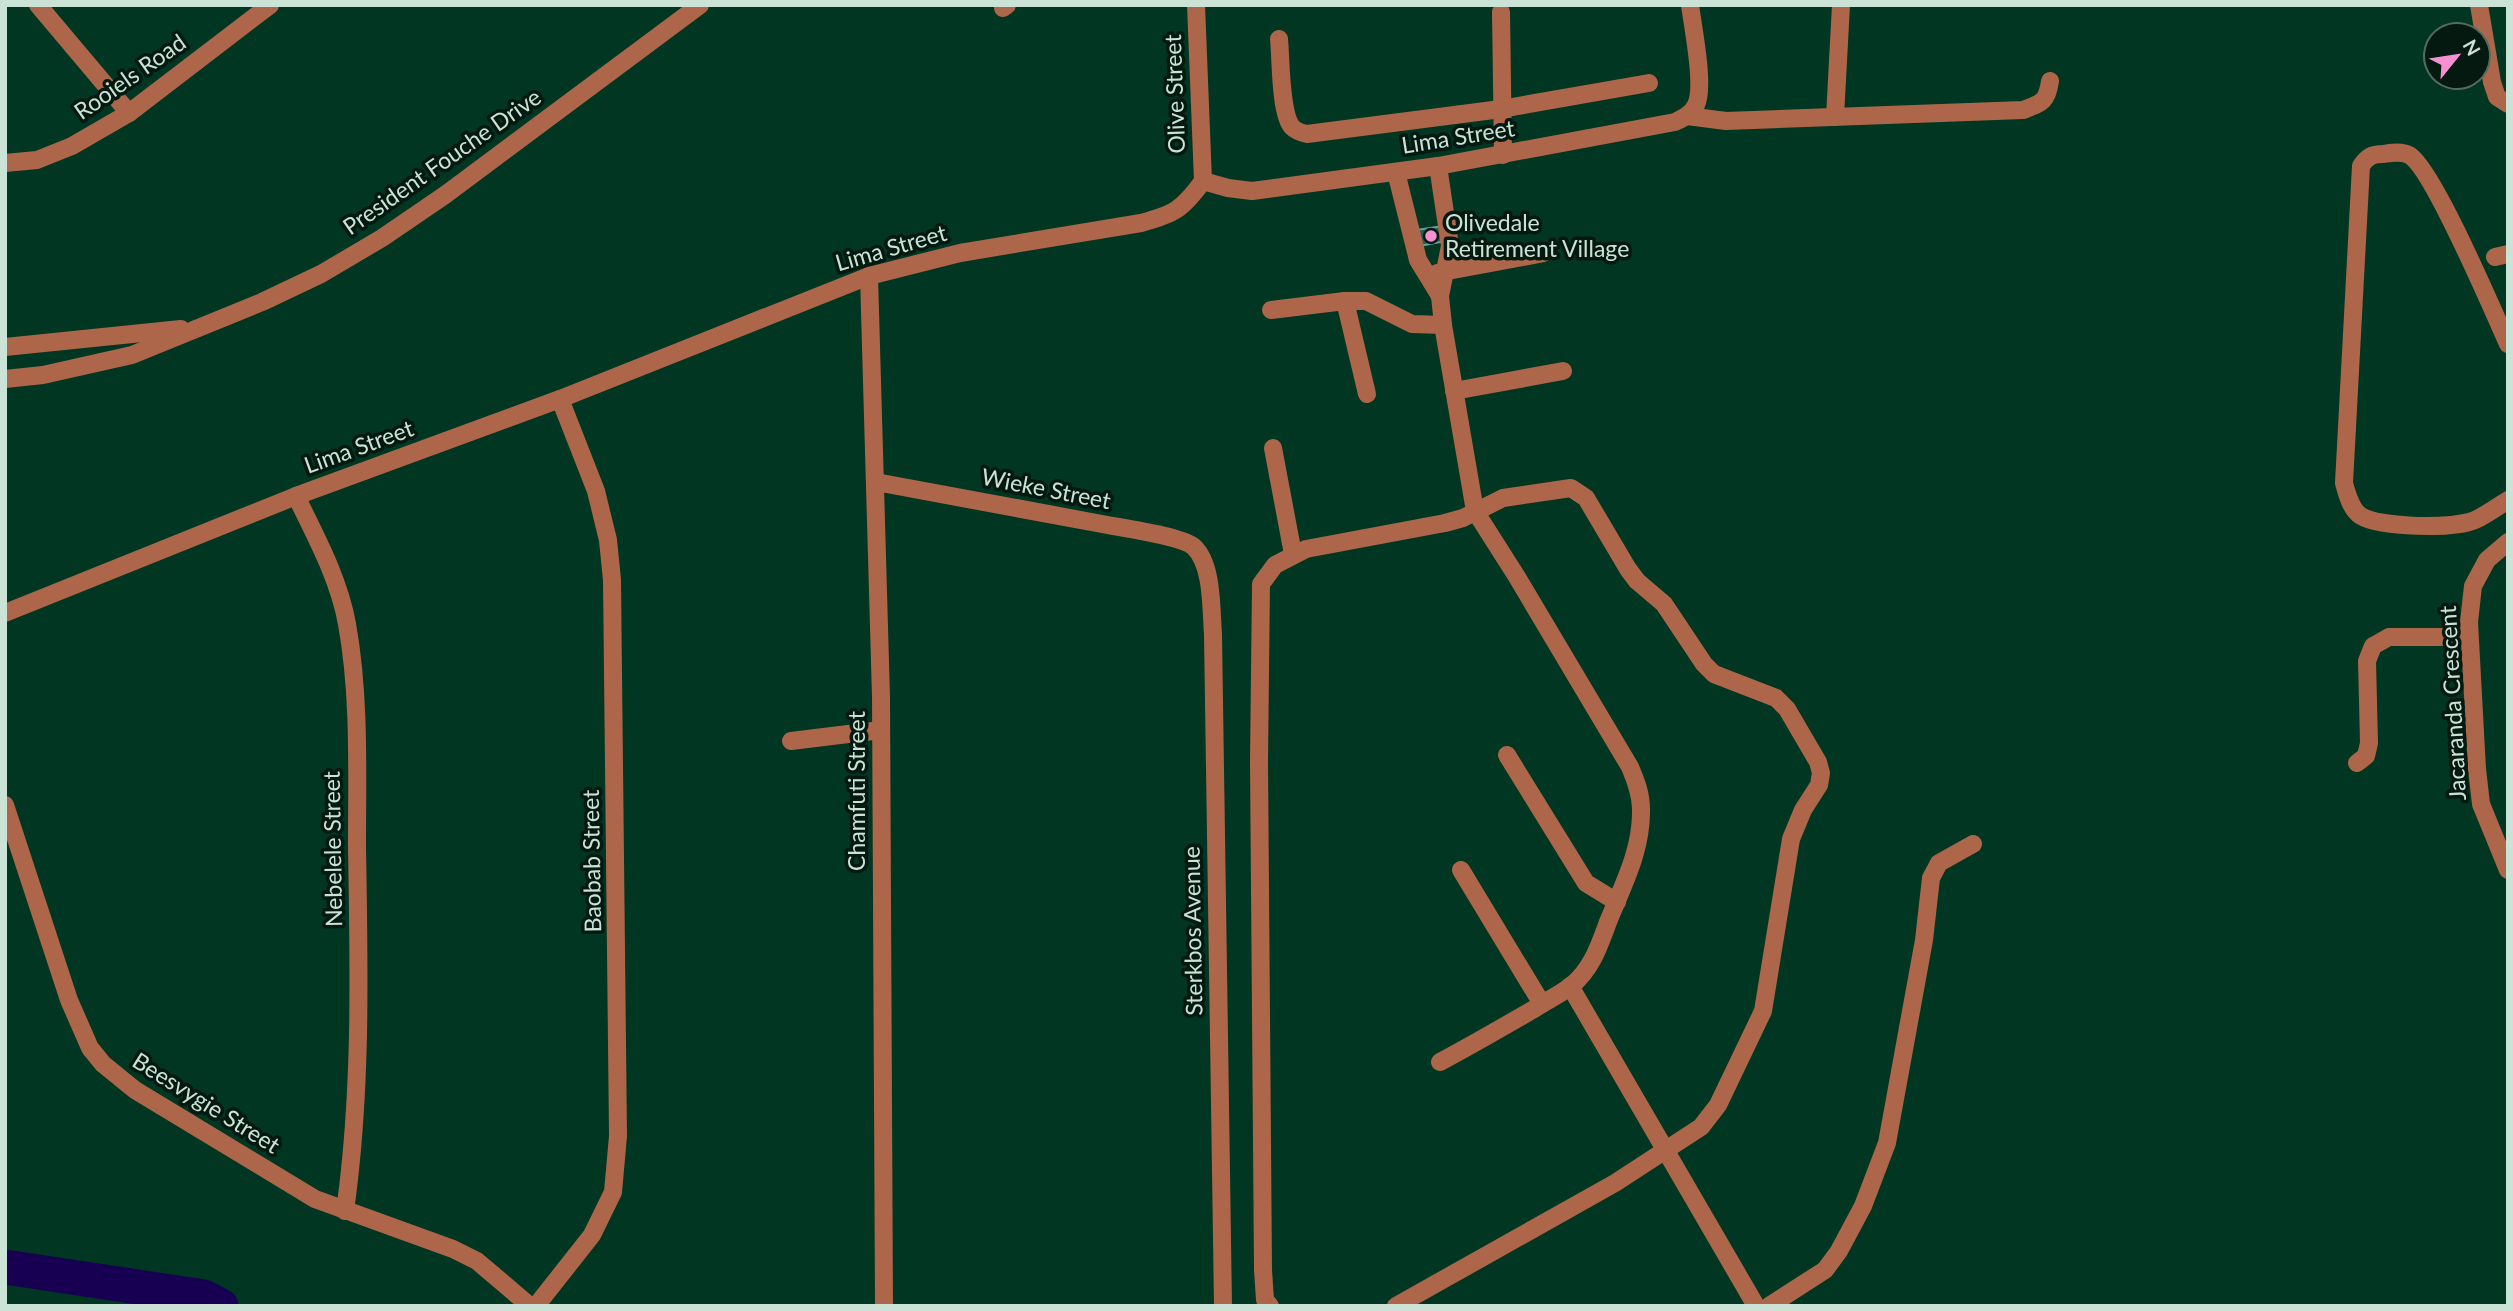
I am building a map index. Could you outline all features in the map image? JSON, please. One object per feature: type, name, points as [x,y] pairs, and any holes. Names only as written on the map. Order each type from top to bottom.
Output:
[{"type":"street","points":[[38,5],[129,113]]},
{"type":"street","name":"Rooiels Road","points":[[5,163],[37,160],[72,146],[129,113],[270,5]]},
{"type":"street","name":"President Fouche Drive","points":[[5,379],[43,375],[132,355],[262,302],[321,274],[382,238],[444,195],[700,5]]},
{"type":"street","name":"Olive Street","points":[[1196,5],[1203,181]]},
{"type":"street","points":[[1687,116],[1696,106],[1700,92],[1690,5]]},
{"type":"street","points":[[1835,117],[1841,5]]},
{"type":"street","points":[[2479,5],[2492,82],[2497,97],[2508,104]]},
{"type":"street","points":[[1501,12],[1503,155]]},
{"type":"street","points":[[1279,39],[1285,107],[1291,126],[1299,132],[1316,135],[1501,109],[1648,83]]},
{"type":"street","points":[[1687,116],[1726,121],[2023,110],[2041,104],[2049,94],[2050,81]]},
{"type":"street","name":"Lima Street","points":[[5,613],[296,496],[560,399],[869,276],[960,253],[1140,223],[1170,215],[1189,201],[1203,181],[1252,191],[1396,172],[1503,155],[1675,122],[1687,116]]},
{"type":"street","points":[[2508,344],[2460,237],[2421,166],[2410,156],[2400,153],[2375,154],[2367,158],[2361,166],[2344,483],[2349,500],[2359,515],[2374,522],[2444,527],[2474,520],[2508,500]]},
{"type":"street","points":[[1438,166],[1450,246],[1440,296],[1443,325],[1475,511],[1630,767],[1639,790],[1639,836],[1634,857],[1592,961],[1570,986],[1489,1036],[1440,1062]]},
{"type":"street","points":[[1396,172],[1418,260],[1440,296]]},
{"type":"street","points":[[1427,275],[1544,253]]},
{"type":"street","name":"Chamfuti Street","points":[[869,276],[881,730],[884,1306]]},
{"type":"street","points":[[1345,301],[1367,394]]},
{"type":"street","points":[[1270,310],[1366,301],[1412,324],[1443,325]]},
{"type":"street","name":"President Fouche Drive","points":[[5,347],[195,328]]},
{"type":"street","points":[[1454,391],[1563,371]]},
{"type":"street","name":"Baobab Street","points":[[536,1306],[592,1234],[613,1192],[618,1136],[612,580],[608,540],[596,491],[560,399]]},
{"type":"street","points":[[1273,448],[1293,554]]},
{"type":"street","name":"Wieke Street","points":[[876,482],[1141,531],[1186,542],[1201,557]]},
{"type":"street","points":[[1270,1306],[1265,1300],[1263,1270],[1259,761],[1261,584],[1275,565],[1307,549],[1445,523],[1463,518],[1503,498],[1571,488],[1581,492],[1628,569],[1637,581],[1664,604],[1704,664],[1714,674],[1776,698],[1787,709],[1818,762],[1821,773],[1819,785],[1796,823],[1791,839],[1763,1011],[1718,1105],[1701,1127],[1668,1151],[1615,1183],[1396,1306]]},
{"type":"street","name":"Nebelele Street","points":[[296,496],[338,589],[347,623],[353,674],[358,1023],[351,1163],[345,1210]]},
{"type":"street","name":"Jacaranda Crescent","points":[[2508,542],[2487,560],[2473,586],[2469,622],[2481,804],[2508,870]]},
{"type":"street","name":"Sterkbos Avenue","points":[[1201,557],[1209,580],[1213,634],[1223,1306]]},
{"type":"street","points":[[2357,763],[2366,756],[2369,743],[2367,661],[2373,646],[2389,637],[2469,636]]},
{"type":"street","points":[[791,741],[881,730]]},
{"type":"street","points":[[1507,755],[1586,883],[1617,902]]},
{"type":"street","name":"Beesvygie Street","points":[[5,804],[69,1000],[90,1048],[103,1064],[135,1090],[315,1199],[453,1249],[477,1261],[530,1306]]},
{"type":"street","points":[[1769,1306],[1825,1270],[1839,1251],[1863,1206],[1887,1143],[1924,940],[1931,878],[1939,863],[1973,844]]},
{"type":"street","points":[[1461,870],[1542,1004]]},
{"type":"street","points":[[1570,986],[1756,1306]]},
{"type":"building","name":"Olivedale Retirement Village","points":[[1444,226],[1446,241],[1419,246],[1416,230]]},
{"type":"waterway","points":[[5,1267],[204,1297],[221,1306]]},
{"type":"place","name":"Olivedale Retirement Village","points":[[1431,236]]}]
